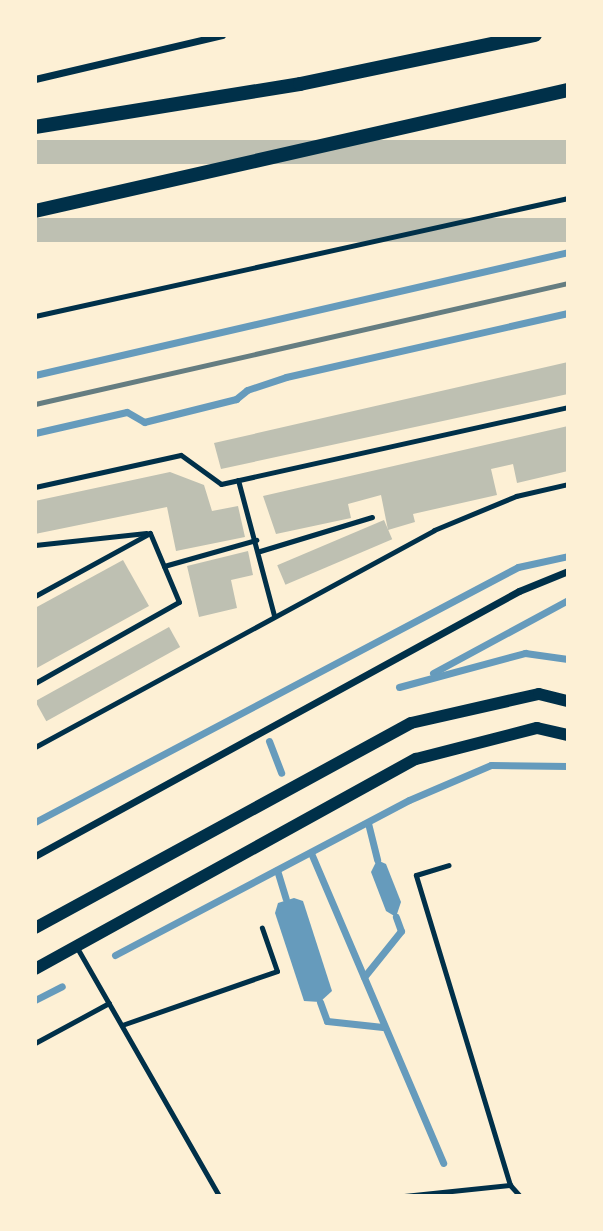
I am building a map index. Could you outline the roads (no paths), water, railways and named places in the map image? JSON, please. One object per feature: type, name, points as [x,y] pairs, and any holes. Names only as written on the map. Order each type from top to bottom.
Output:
[{"type":"main road","points":[[35,127],[299,84],[535,35]]},
{"type":"main road","points":[[35,211],[568,90]]},
{"type":"street","points":[[35,79],[222,35]]},
{"type":"street","points":[[35,856],[519,592],[568,571]]},
{"type":"street","points":[[35,928],[411,723],[539,694],[568,701]]},
{"type":"street","points":[[35,969],[415,759],[537,728],[568,735]]},
{"type":"lane","points":[[35,316],[568,198]]},
{"type":"lane","points":[[35,487],[181,455],[221,484],[568,407]]},
{"type":"lane","points":[[238,480],[260,551],[274,615]]},
{"type":"lane","points":[[35,747],[434,530],[516,496],[568,484]]},
{"type":"lane","points":[[260,551],[372,517]]},
{"type":"lane","points":[[35,545],[149,533]]},
{"type":"lane","points":[[35,682],[179,602],[149,533]]},
{"type":"lane","points":[[35,596],[149,533]]},
{"type":"lane","points":[[163,566],[256,540]]},
{"type":"lane","points":[[448,865],[416,875],[510,1185],[520,1196]]},
{"type":"lane","points":[[122,1025],[277,971],[262,928]]},
{"type":"lane","points":[[76,946],[219,1196]]},
{"type":"lane","points":[[35,1043],[109,1003]]},
{"type":"lane","points":[[404,1196],[510,1185]]},
{"type":"water","points":[[377,860],[386,864],[401,902],[396,917],[386,911],[371,872]]},
{"type":"water","points":[[294,898],[303,901],[332,991],[320,1002],[304,1001],[275,913],[278,903]]},
{"type":"waterway","points":[[35,375],[568,252]]},
{"type":"waterway","points":[[35,433],[127,412],[144,422],[236,399],[247,390],[286,377],[568,313]]},
{"type":"waterway","points":[[35,822],[518,567],[568,556]]},
{"type":"waterway","points":[[433,673],[568,600]]},
{"type":"waterway","points":[[399,687],[525,653],[568,659]]},
{"type":"waterway","points":[[269,741],[281,773]]},
{"type":"waterway","points":[[115,955],[409,800],[491,765],[568,766]]},
{"type":"waterway","points":[[368,823],[377,860]]},
{"type":"waterway","points":[[311,853],[443,1163]]},
{"type":"waterway","points":[[277,870],[286,899]]},
{"type":"waterway","points":[[364,977],[401,931],[396,917]]},
{"type":"waterway","points":[[35,1000],[62,986]]},
{"type":"waterway","points":[[320,1002],[327,1021],[383,1027]]},
{"type":"railway","points":[[35,404],[568,283]]}]
